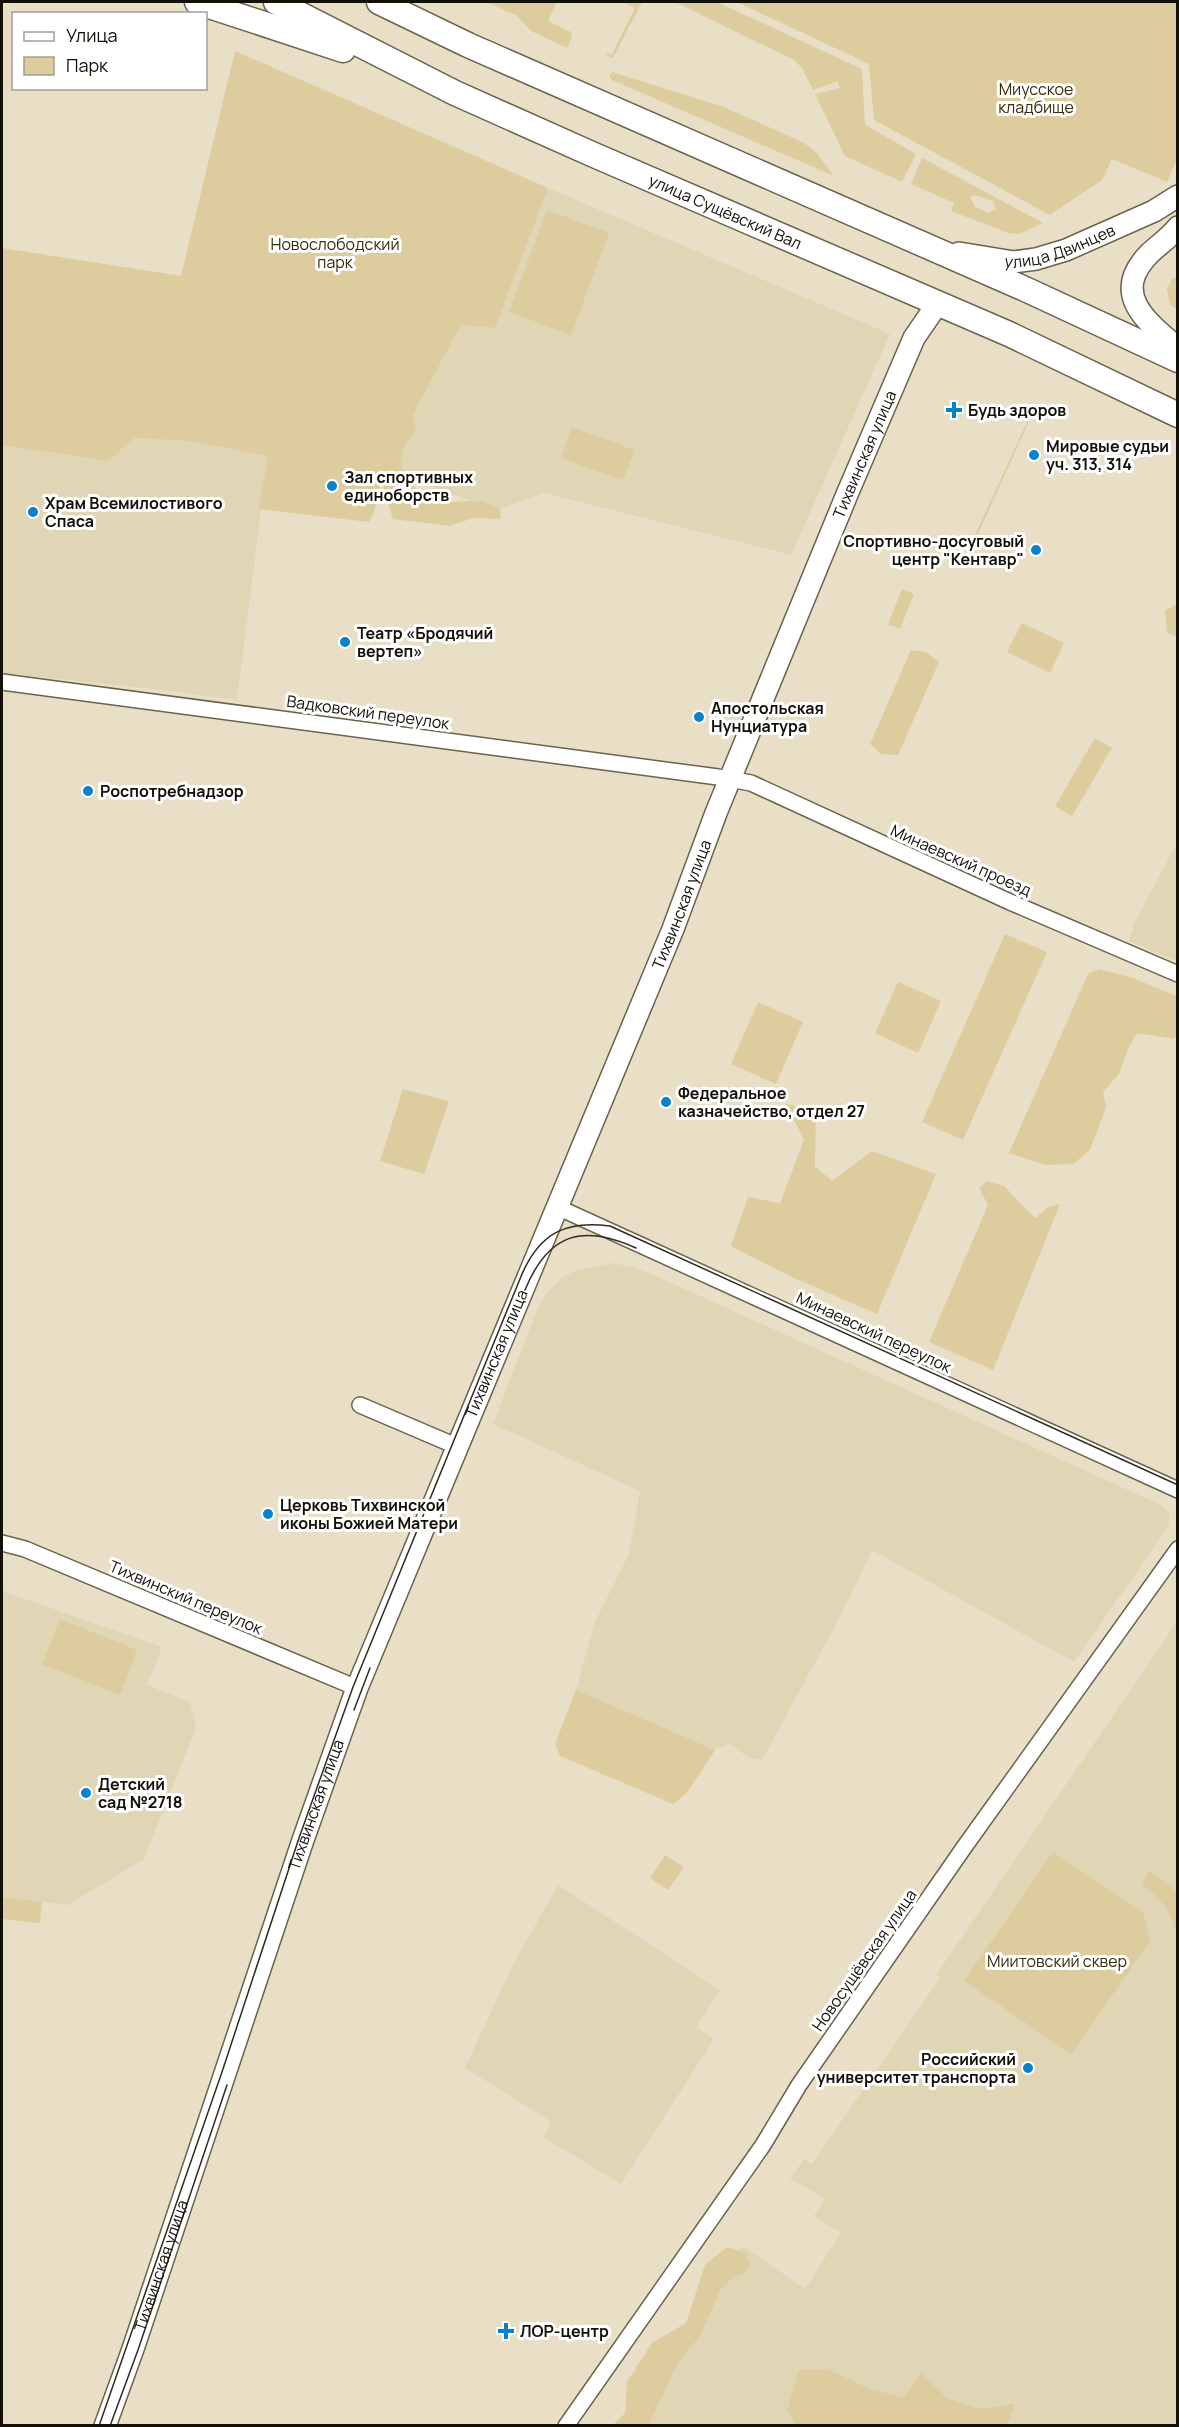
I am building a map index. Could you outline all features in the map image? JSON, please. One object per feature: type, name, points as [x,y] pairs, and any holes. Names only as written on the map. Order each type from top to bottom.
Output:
[{"type":"main road","points":[[197,2],[422,77]]},
{"type":"main road","name":"улица Сущёвский Вал","points":[[276,2],[422,77],[594,156],[1009,334],[1178,415]]},
{"type":"main road","points":[[379,2],[424,24],[933,248],[1178,360]]},
{"type":"street","points":[[401,2],[424,24]]},
{"type":"street","name":"улица Двинцев","points":[[933,248],[1014,262],[1036,259],[1066,250],[1154,211],[1178,196]]},
{"type":"street","points":[[1178,227],[1138,267],[1132,283],[1133,300],[1142,316],[1178,348]]},
{"type":"street","name":"Тихвинская улица","points":[[105,2426],[134,2349],[299,1851],[357,1688],[555,1206],[673,929],[694,868],[848,492],[914,338],[938,303]]},
{"type":"street","name":"Вадковский переулок","points":[[2,682],[730,779]]},
{"type":"street","name":"Минаевский проезд","points":[[730,779],[751,783],[1010,902],[1178,974]]},
{"type":"street","name":"Минаевский переулок","points":[[555,1206],[1178,1490]]},
{"type":"street","points":[[360,1405],[456,1446]]},
{"type":"street","name":"Тихвинский переулок","points":[[2,1543],[25,1550],[357,1688]]},
{"type":"street","name":"Новосущёвская улица","points":[[566,2426],[763,2145],[799,2085],[965,1846],[1178,1549]]},
{"type":"shaded area","points":[[548,188],[890,334],[791,555],[545,493],[496,510],[423,483],[389,460],[462,324],[495,328]]},
{"type":"shaded area","points":[[134,438],[190,441],[268,456],[237,700],[2,673],[2,445],[108,461]]},
{"type":"shaded area","points":[[1177,843],[1177,961],[1129,941],[1135,922]]},
{"type":"shaded area","points":[[613,1263],[636,1268],[656,1276],[1161,1505],[1170,1514],[1168,1527],[1074,1662],[872,1550],[842,1613],[762,1760],[749,1758],[730,1744],[715,1750],[576,1690],[595,1622],[629,1554],[640,1491],[493,1424],[536,1313],[546,1294],[559,1280],[576,1270]]},
{"type":"shaded area","name":"Детский сад №2718","points":[[2,1591],[162,1647],[147,1685],[190,1702],[196,1728],[144,1859],[68,1905],[2,1897]]},
{"type":"shaded area","name":"Российский университет транспорта","points":[[1177,1622],[1177,2425],[618,2426],[743,2246],[805,2289],[841,2233],[814,2216],[825,2198],[790,2179],[804,2159],[812,2164],[940,1978],[936,1975]]},
{"type":"shaded area","points":[[558,1885],[720,1990],[696,2027],[714,2039],[621,2184],[543,2137],[552,2122],[465,2068],[512,1967]]},
{"type":"green space","points":[[486,2],[557,2],[548,21],[571,32],[572,37],[567,48],[531,31],[516,15]]},
{"type":"green space","points":[[623,2],[642,2],[611,58],[605,53],[612,54],[635,8]]},
{"type":"green space","points":[[675,2],[717,2],[862,69],[865,125],[916,154],[902,182],[845,156],[815,94],[840,88],[838,81],[813,90],[802,68],[794,60]]},
{"type":"green space","name":"Миусское кладбище","points":[[737,2],[1177,2],[1177,159],[1167,182],[1112,159],[1102,180],[1050,215],[874,120],[869,64]]},
{"type":"green space","name":"Новослободский парк","points":[[235,51],[548,188],[495,328],[461,325],[413,415],[416,429],[404,446],[400,458],[406,479],[422,494],[441,502],[482,501],[501,510],[500,519],[473,518],[450,526],[393,519],[381,479],[374,513],[369,522],[259,509],[268,456],[190,441],[134,438],[108,461],[2,445],[2,248],[181,276]]},
{"type":"green space","points":[[612,72],[724,107],[804,143],[815,151],[832,175],[612,80],[609,76]]},
{"type":"green space","points":[[922,158],[1043,223],[1019,234],[1008,233],[951,211],[954,203],[911,184]],"holes":[[[975,195],[993,201],[996,209],[988,213],[975,207],[970,197]]]},
{"type":"green space","points":[[547,210],[609,233],[571,335],[509,312]]},
{"type":"green space","points":[[1178,277],[1177,309],[1170,305],[1167,289],[1172,279]]},
{"type":"green space","points":[[1030,419],[971,549],[969,548]]},
{"type":"green space","points":[[572,427],[634,450],[623,480],[561,458]]},
{"type":"green space","points":[[902,589],[914,594],[900,629],[888,624]]},
{"type":"green space","points":[[1177,604],[1177,637],[1167,633],[1165,610]]},
{"type":"green space","points":[[1022,623],[1064,643],[1050,673],[1007,652]]},
{"type":"green space","points":[[911,650],[926,652],[939,662],[898,755],[881,754],[870,744]]},
{"type":"green space","points":[[1095,738],[1112,748],[1072,816],[1055,806]]},
{"type":"green space","points":[[1005,934],[1047,952],[963,1140],[922,1122]]},
{"type":"green space","points":[[1099,969],[1130,977],[1177,996],[1177,1035],[1174,1039],[1137,1033],[1128,1049],[1119,1074],[1103,1092],[1106,1107],[1090,1150],[1073,1164],[1045,1165],[1009,1153],[1088,974]]},
{"type":"green space","points":[[898,982],[941,1001],[918,1053],[875,1033]]},
{"type":"green space","points":[[758,1002],[803,1022],[776,1084],[731,1064]]},
{"type":"green space","points":[[403,1089],[449,1101],[424,1174],[380,1161]]},
{"type":"green space","points":[[786,1104],[816,1110],[815,1166],[832,1181],[872,1151],[936,1174],[877,1314],[792,1277],[731,1246],[748,1197],[780,1203],[804,1140]]},
{"type":"green space","points":[[987,1181],[1004,1186],[1035,1218],[1048,1207],[1060,1204],[993,1370],[929,1342],[988,1205],[979,1188]]},
{"type":"green space","points":[[60,1619],[137,1650],[120,1695],[42,1664]]},
{"type":"green space","points":[[576,1690],[715,1750],[687,1793],[673,1804],[560,1756],[555,1744]]},
{"type":"green space","name":"Миитовский сквер","points":[[1053,1852],[1143,1913],[1150,1940],[1072,2054],[964,1981]]},
{"type":"green space","points":[[665,1855],[684,1867],[668,1890],[650,1878]]},
{"type":"green space","points":[[1150,1871],[1177,1892],[1177,1936],[1172,1919],[1165,1907],[1142,1884]]},
{"type":"green space","points":[[2,1897],[42,1902],[40,1923],[2,1919]]},
{"type":"green space","points":[[727,2247],[744,2252],[750,2264],[743,2274],[733,2277],[721,2288],[700,2336],[678,2362],[649,2424],[613,2425],[625,2413],[627,2382],[652,2343],[686,2323],[705,2265]]},
{"type":"green space","points":[[827,2369],[868,2388],[903,2398],[921,2373],[947,2398],[980,2409],[1015,2404],[1007,2425],[795,2425],[787,2410],[799,2370]]},
{"type":"tram line","points":[[99,2426],[222,2072],[299,1838],[353,1687],[522,1274],[537,1248],[546,1239],[556,1232],[580,1225],[610,1226],[1178,1485]]},
{"type":"tram line","points":[[525,1290],[544,1256],[569,1239],[599,1236],[636,1248]]},
{"type":"tram line","points":[[354,1710],[370,1668]]},
{"type":"tram line","points":[[110,2426],[138,2350],[227,2085]]},
{"type":"place","name":"Будь здоров","points":[[954,410]]},
{"type":"place","name":"Мировые судьи уч. 313, 314","points":[[1034,455]]},
{"type":"place","name":"Зал спортивных единоборств","points":[[332,486]]},
{"type":"place","name":"Храм Всемилостивого Спаса","points":[[33,512]]},
{"type":"place","name":"Спортивно-досуговый центр \"Кентавр\"","points":[[1036,550]]},
{"type":"place","name":"Театр «Бродячий вертеп»","points":[[345,642]]},
{"type":"place","name":"Апостольская Нунциатура","points":[[699,717]]},
{"type":"place","name":"Роспотребнадзор","points":[[88,791]]},
{"type":"place","name":"Федеральное казначейство, отдел 27","points":[[666,1102]]},
{"type":"place","name":"Церковь Тихвинской иконы Божией Матери","points":[[268,1514]]},
{"type":"place","name":"Детский сад №2718","points":[[86,1793]]},
{"type":"place","name":"Российский университет транспорта","points":[[1028,2068]]},
{"type":"place","name":"ЛОР-центр","points":[[506,2331]]}]
